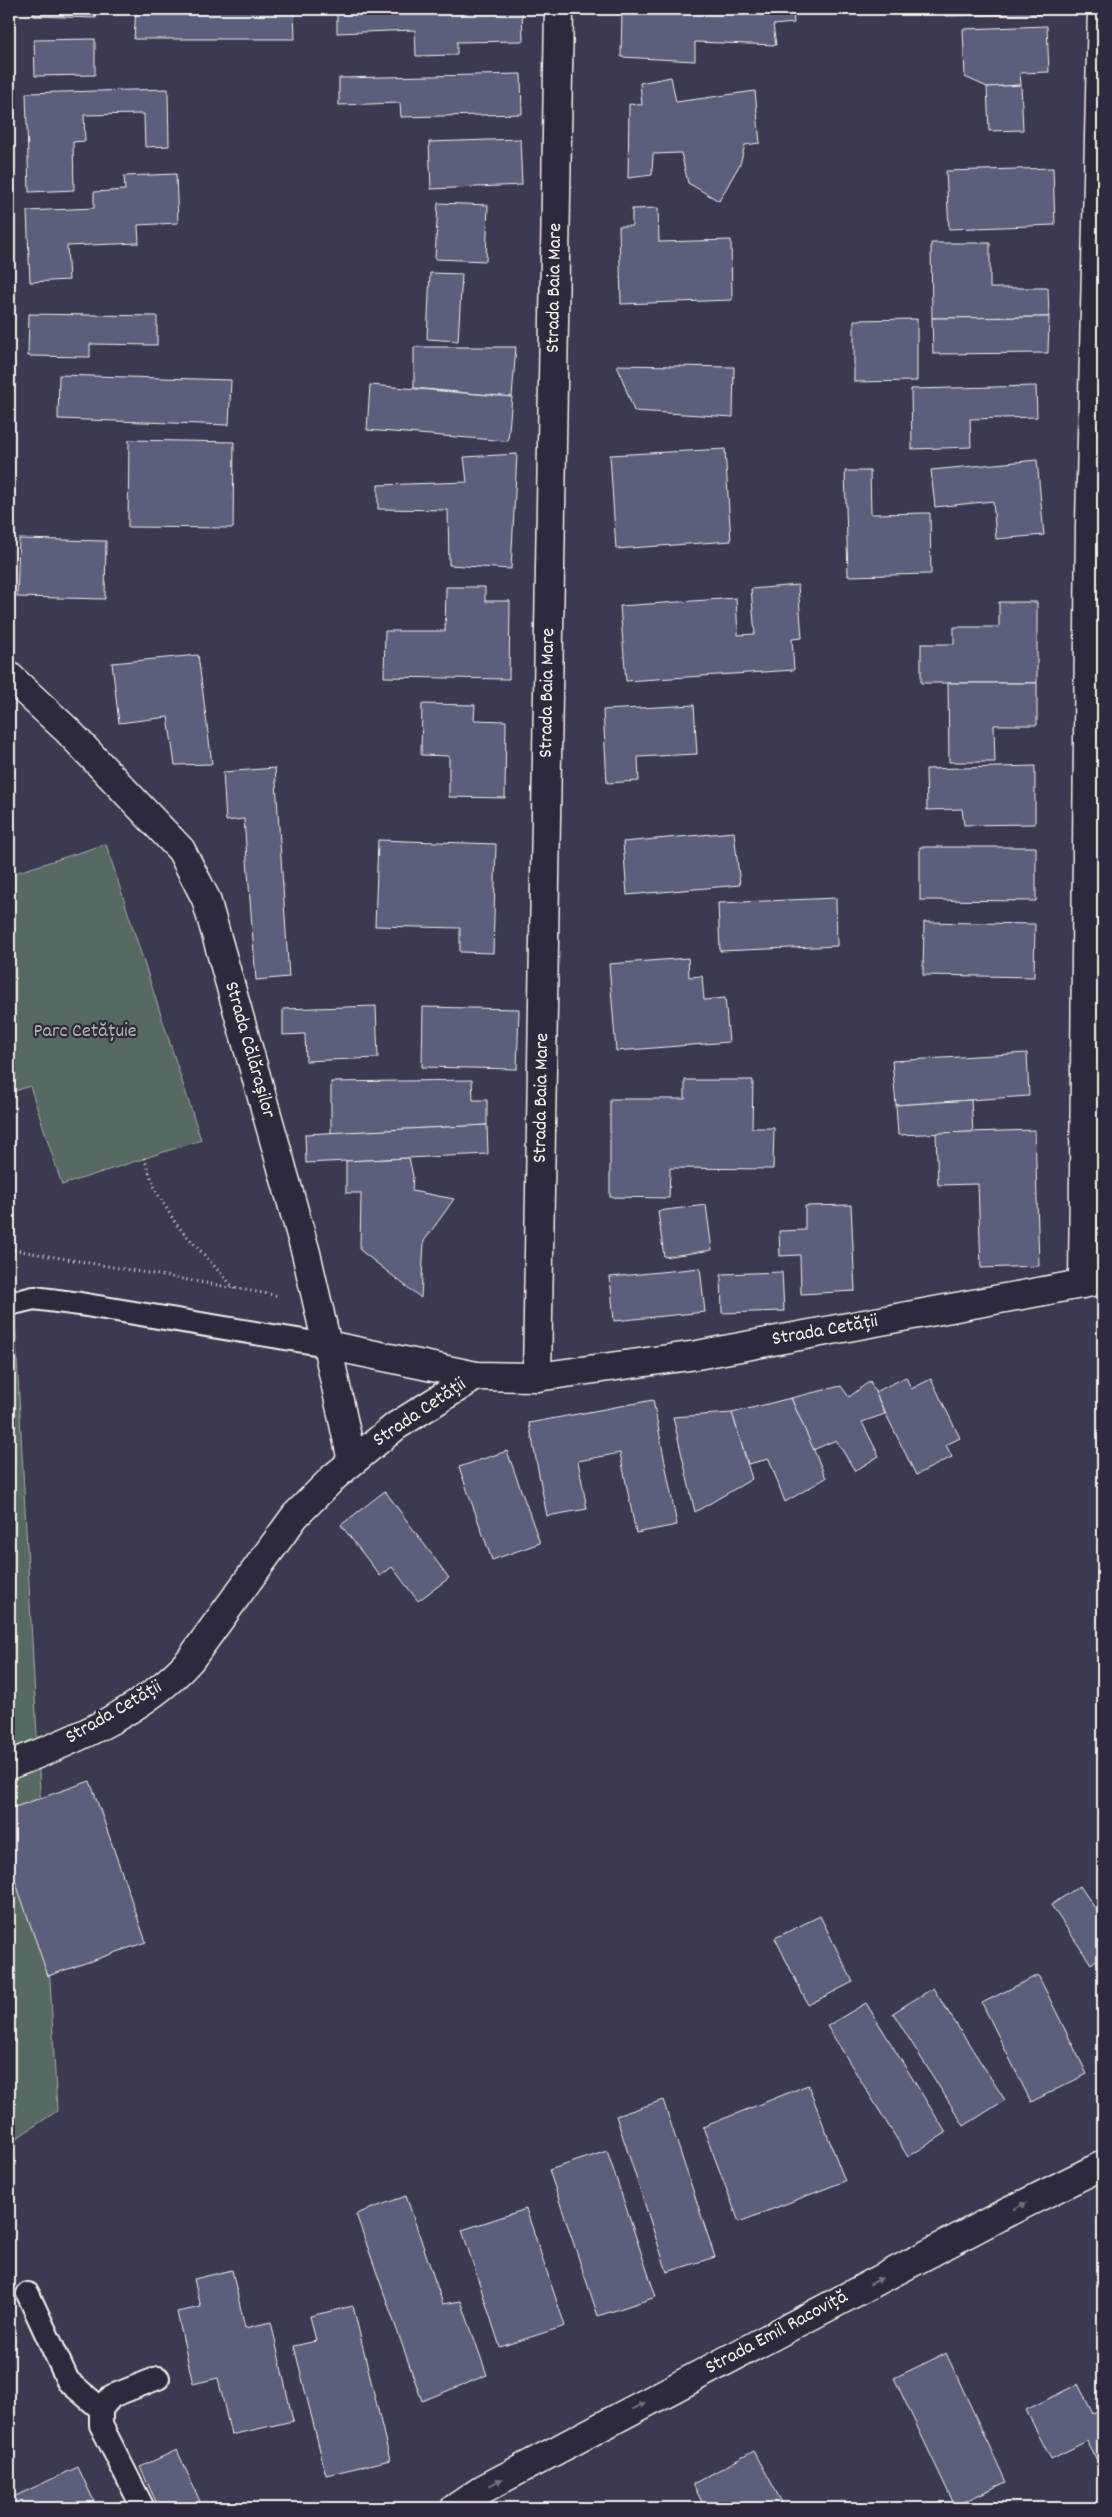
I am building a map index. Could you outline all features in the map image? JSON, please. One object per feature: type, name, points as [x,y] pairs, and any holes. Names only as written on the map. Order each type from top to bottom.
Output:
[{"type":"street","name":"Strada Baia Mare","points":[[537,1377],[559,9]]},
{"type":"street","points":[[1093,1282],[1090,524],[1102,9]]},
{"type":"street","name":"Strada Călărașilor","points":[[9,676],[68,730],[181,850],[206,899],[306,1253],[352,1461]]},
{"type":"street","name":"Strada Cetății","points":[[9,1765],[43,1752],[103,1723],[174,1679],[190,1660],[295,1516],[352,1461],[396,1426],[476,1376],[537,1377],[697,1355],[1093,1282]]},
{"type":"street","points":[[327,1346],[476,1376]]},
{"type":"street","name":"Strada Emil Racoviță","points":[[455,2508],[483,2489],[990,2221],[1103,2165]]},
{"type":"lane","points":[[9,1304],[34,1298],[327,1346]]},
{"type":"lane","points":[[28,2294],[68,2381],[101,2409]]},
{"type":"lane","points":[[142,2508],[101,2425],[101,2409],[112,2396],[158,2378]]},
{"type":"path","points":[[144,1158],[156,1192],[176,1224],[236,1289]]},
{"type":"path","points":[[9,1248],[317,1302]]},
{"type":"green space","name":"Parc Cetățuie","points":[[106,844],[201,1140],[62,1185],[30,1086],[9,1093],[9,875]]},
{"type":"green space","points":[[9,1208],[57,2111],[9,2143]]},
{"type":"building","points":[[34,9],[96,9],[96,18],[34,16]]},
{"type":"building","points":[[136,9],[294,9],[295,39],[134,39]]},
{"type":"building","points":[[522,9],[523,41],[457,42],[457,55],[416,56],[415,30],[337,33],[337,10]]},
{"type":"building","points":[[622,9],[793,9],[794,23],[773,25],[776,45],[695,42],[695,61],[621,57]]},
{"type":"building","points":[[944,9],[1043,9],[1043,14],[945,16]]},
{"type":"building","points":[[1047,26],[1049,72],[1020,73],[1021,85],[987,87],[965,77],[963,29]]},
{"type":"building","points":[[95,39],[95,75],[35,76],[34,40]]},
{"type":"building","points":[[521,74],[522,114],[401,117],[400,103],[339,105],[339,78]]},
{"type":"building","points":[[671,77],[676,102],[755,91],[760,143],[745,145],[740,164],[719,201],[688,183],[681,153],[653,154],[652,175],[628,178],[629,104],[642,105],[640,83]]},
{"type":"building","points":[[1021,85],[1023,130],[989,131],[987,87]]},
{"type":"building","points":[[168,89],[169,146],[145,147],[144,114],[84,115],[85,141],[73,142],[74,190],[29,192],[26,93]]},
{"type":"building","points":[[520,139],[522,185],[431,189],[429,142]]},
{"type":"building","points":[[1053,168],[1055,225],[949,229],[946,171]]},
{"type":"building","points":[[176,174],[178,223],[138,225],[139,243],[67,246],[69,280],[30,282],[27,211],[94,208],[94,192],[125,190],[124,176]]},
{"type":"building","points":[[438,203],[488,205],[486,261],[435,259]]},
{"type":"building","points":[[658,208],[659,242],[731,240],[732,300],[621,304],[619,226],[632,226],[632,209]]},
{"type":"building","points":[[931,243],[990,243],[990,288],[1048,288],[1049,317],[932,318]]},
{"type":"building","points":[[430,273],[462,274],[458,341],[427,339]]},
{"type":"building","points":[[29,314],[157,316],[157,345],[90,344],[90,357],[28,356]]},
{"type":"building","points":[[1049,317],[1048,353],[933,354],[932,318]]},
{"type":"building","points":[[917,319],[917,381],[854,382],[854,320]]},
{"type":"building","points":[[414,347],[516,347],[512,397],[414,388]]},
{"type":"building","points":[[617,365],[734,367],[733,417],[634,411]]},
{"type":"building","points":[[59,375],[231,380],[229,425],[58,419]]},
{"type":"building","points":[[370,385],[512,397],[508,441],[367,430]]},
{"type":"building","points":[[1036,386],[1037,417],[970,419],[971,447],[912,449],[911,389]]},
{"type":"building","points":[[129,440],[234,442],[233,528],[128,527]]},
{"type":"building","points":[[725,449],[731,541],[616,549],[610,455]]},
{"type":"building","points":[[517,454],[511,569],[449,565],[448,510],[378,509],[378,485],[467,482],[464,457]]},
{"type":"building","points":[[1037,460],[1044,535],[996,539],[993,501],[935,507],[931,470]]},
{"type":"building","points":[[845,471],[870,471],[871,514],[930,513],[931,574],[848,576]]},
{"type":"building","points":[[19,539],[106,541],[105,599],[17,597]]},
{"type":"building","points":[[798,585],[802,638],[792,639],[794,670],[626,681],[620,606],[736,598],[738,635],[755,634],[751,589]]},
{"type":"building","points":[[446,587],[485,587],[485,601],[510,601],[509,679],[384,677],[385,631],[445,631]]},
{"type":"building","points":[[999,602],[1037,602],[1037,683],[921,683],[921,644],[954,644],[954,627],[999,627]]},
{"type":"building","points":[[198,655],[212,764],[175,765],[168,717],[119,723],[112,663]]},
{"type":"building","points":[[948,683],[1037,683],[1037,725],[994,725],[995,762],[949,762]]},
{"type":"building","points":[[422,704],[475,705],[474,720],[506,721],[505,798],[449,797],[449,756],[421,755]]},
{"type":"building","points":[[694,705],[697,754],[638,757],[639,781],[607,783],[603,710]]},
{"type":"building","points":[[1035,766],[1035,824],[964,825],[962,809],[927,810],[926,769]]},
{"type":"building","points":[[275,768],[289,977],[256,980],[244,819],[226,821],[223,772]]},
{"type":"building","points":[[734,832],[740,885],[627,895],[623,842]]},
{"type":"building","points":[[378,840],[496,844],[493,953],[460,952],[460,928],[375,926]]},
{"type":"building","points":[[920,847],[1036,847],[1036,901],[920,900]]},
{"type":"building","points":[[836,898],[837,946],[720,951],[718,903]]},
{"type":"building","points":[[924,922],[1035,924],[1034,977],[923,975]]},
{"type":"building","points":[[688,958],[689,977],[702,976],[704,1000],[725,998],[729,1042],[616,1051],[609,964]]},
{"type":"building","points":[[376,1006],[378,1058],[306,1061],[305,1034],[283,1035],[283,1009]]},
{"type":"building","points":[[423,1007],[519,1009],[517,1069],[422,1067]]},
{"type":"building","points":[[1027,1053],[1029,1096],[896,1105],[892,1061]]},
{"type":"building","points":[[472,1080],[473,1100],[487,1100],[487,1125],[331,1133],[331,1082]]},
{"type":"building","points":[[685,1080],[753,1080],[752,1128],[774,1128],[773,1169],[670,1168],[669,1198],[610,1197],[610,1099],[685,1099]]},
{"type":"building","points":[[971,1100],[973,1132],[898,1135],[896,1105]]},
{"type":"building","points":[[487,1125],[488,1154],[306,1163],[305,1134]]},
{"type":"building","points":[[1035,1130],[1039,1266],[981,1268],[978,1184],[938,1185],[936,1133]]},
{"type":"building","points":[[409,1158],[413,1176],[412,1191],[454,1199],[424,1241],[421,1298],[360,1250],[361,1193],[346,1193],[346,1161]]},
{"type":"building","points":[[706,1205],[712,1250],[664,1257],[658,1211]]},
{"type":"building","points":[[851,1205],[855,1291],[801,1294],[800,1255],[780,1256],[779,1231],[805,1230],[805,1206]]},
{"type":"building","points":[[700,1268],[705,1312],[614,1321],[610,1277]]},
{"type":"building","points":[[782,1272],[784,1311],[722,1313],[721,1274]]},
{"type":"building","points":[[906,1377],[911,1389],[931,1379],[960,1438],[946,1445],[952,1457],[916,1475],[875,1392]]},
{"type":"building","points":[[870,1381],[885,1414],[862,1422],[879,1456],[855,1471],[836,1440],[813,1450],[791,1398],[841,1386],[849,1397]]},
{"type":"building","points":[[791,1398],[826,1478],[785,1502],[769,1459],[748,1464],[732,1413]]},
{"type":"building","points":[[653,1400],[677,1525],[636,1533],[620,1453],[578,1461],[587,1509],[547,1516],[529,1423]]},
{"type":"building","points":[[732,1413],[752,1479],[695,1512],[673,1417]]},
{"type":"building","points":[[507,1451],[540,1543],[492,1560],[459,1467]]},
{"type":"building","points":[[385,1491],[449,1578],[418,1601],[392,1567],[380,1576],[341,1525]]},
{"type":"building","points":[[90,1781],[146,1942],[48,1976],[9,1863],[9,1809]]},
{"type":"building","points":[[1080,1886],[1103,1920],[1103,1955],[1091,1964],[1051,1905]]},
{"type":"building","points":[[820,1916],[853,1982],[808,2005],[775,1938]]},
{"type":"building","points":[[1038,1975],[1087,2074],[1031,2102],[982,2003]]},
{"type":"building","points":[[933,1988],[1005,2100],[964,2126],[893,2013]]},
{"type":"building","points":[[866,2003],[946,2133],[908,2157],[827,2026]]},
{"type":"building","points":[[808,2085],[845,2181],[739,2222],[703,2127]]},
{"type":"building","points":[[663,2100],[715,2257],[667,2272],[616,2116]]},
{"type":"building","points":[[607,2151],[656,2297],[598,2316],[549,2170]]},
{"type":"building","points":[[406,2196],[443,2304],[461,2301],[487,2375],[422,2401],[356,2214]]},
{"type":"building","points":[[526,2209],[565,2326],[500,2347],[462,2230]]},
{"type":"building","points":[[232,2270],[245,2328],[271,2322],[293,2421],[231,2435],[218,2378],[193,2384],[177,2312],[201,2307],[194,2279]]},
{"type":"building","points":[[353,2306],[390,2460],[326,2475],[294,2346],[316,2341],[310,2316]]},
{"type":"building","points":[[946,2353],[1006,2482],[955,2506],[894,2378]]},
{"type":"building","points":[[1078,2384],[1093,2414],[1103,2409],[1103,2472],[1087,2441],[1051,2459],[1026,2410]]},
{"type":"building","points":[[177,2450],[203,2508],[159,2508],[140,2467]]},
{"type":"building","points":[[754,2451],[785,2508],[705,2508],[693,2484]]},
{"type":"building","points":[[78,2467],[97,2508],[12,2508],[9,2499]]}]
